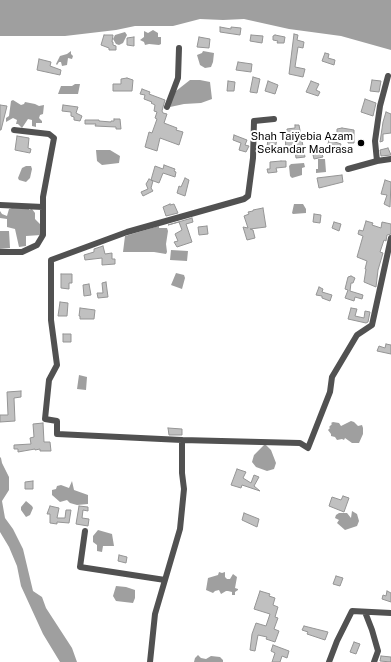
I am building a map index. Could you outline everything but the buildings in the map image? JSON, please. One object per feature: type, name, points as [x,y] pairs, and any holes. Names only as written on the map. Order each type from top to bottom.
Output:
[{"type":"street","points":[[167,107],[178,78],[179,48]]},
{"type":"street","points":[[377,161],[375,141],[380,106],[388,76]]},
{"type":"street","points":[[274,119],[254,121],[248,196],[244,199],[127,232],[51,260],[51,320],[57,365],[49,380],[45,418],[56,421],[56,434],[182,440],[300,443],[308,448],[330,392],[332,377],[357,335],[372,325],[391,238]]},
{"type":"street","points":[[0,252],[22,252],[37,245],[43,235],[43,197],[54,138],[49,134],[14,130]]},
{"type":"street","points":[[348,169],[377,161],[390,160]]},
{"type":"street","points":[[0,205],[43,207]]},
{"type":"street","points":[[150,662],[155,614],[180,529],[184,489],[182,473],[182,440]]},
{"type":"street","points":[[85,531],[80,567],[165,580]]},
{"type":"street","points":[[330,662],[337,641],[352,611],[391,613]]},
{"type":"street","points":[[365,612],[378,651],[374,662]]},
{"type":"shaded area","points":[[0,0],[391,0],[391,50],[341,36],[289,29],[244,19],[200,19],[173,26],[135,26],[116,30],[65,36],[0,36]]},
{"type":"shaded area","points":[[153,30],[158,33],[158,37],[161,37],[161,44],[145,45],[144,42],[140,40],[144,37],[144,31],[148,33]]},
{"type":"shaded area","points":[[125,32],[127,35],[123,43],[119,45],[116,44],[113,39],[115,35]]},
{"type":"shaded area","points":[[71,51],[73,56],[72,59],[68,58],[67,65],[62,66],[61,62],[57,65],[56,64],[60,56]]},
{"type":"shaded area","points":[[203,51],[214,53],[211,67],[205,68],[200,65],[197,55]]},
{"type":"shaded area","points":[[190,80],[210,82],[212,99],[201,103],[170,107],[171,99],[176,91]]},
{"type":"shaded area","points":[[75,84],[80,84],[78,94],[58,94],[61,86],[72,86]]},
{"type":"shaded area","points":[[13,100],[21,105],[25,102],[39,106],[44,105],[43,114],[40,115],[39,118],[42,123],[36,123],[36,127],[32,126],[32,120],[28,119],[22,128],[16,124],[17,120],[13,118],[6,122],[6,118],[9,116],[11,101]]},
{"type":"shaded area","points":[[96,150],[110,150],[120,156],[119,163],[102,165],[97,161]]},
{"type":"shaded area","points":[[318,159],[325,159],[326,172],[316,173],[316,169],[318,169]]},
{"type":"shaded area","points":[[304,163],[305,167],[302,168],[302,175],[292,178],[290,176],[289,166],[291,164]]},
{"type":"shaded area","points":[[31,166],[32,169],[30,178],[26,182],[19,180],[18,178],[22,168]]},
{"type":"shaded area","points":[[294,204],[303,204],[306,209],[306,213],[293,214]]},
{"type":"shaded area","points":[[9,209],[32,209],[35,213],[35,219],[41,225],[41,235],[26,236],[26,246],[19,247],[15,229],[7,227],[7,219],[0,218],[0,211],[2,214],[7,216]]},
{"type":"shaded area","points":[[159,226],[159,228],[167,228],[168,231],[166,254],[154,252],[123,252],[125,236]]},
{"type":"shaded area","points":[[0,231],[9,231],[10,248],[0,249]]},
{"type":"shaded area","points":[[171,250],[188,251],[187,261],[170,260]]},
{"type":"shaded area","points":[[176,273],[184,275],[185,278],[182,289],[171,285]]},
{"type":"shaded area","points":[[79,375],[87,377],[86,390],[77,389]]},
{"type":"shaded area","points":[[351,421],[358,426],[362,425],[363,434],[359,443],[352,443],[345,438],[344,440],[337,440],[335,437],[331,436],[328,430],[332,424],[331,423],[339,423],[341,426]]},
{"type":"shaded area","points":[[265,444],[271,450],[276,463],[274,469],[267,471],[256,467],[252,462],[254,455]]},
{"type":"shaded area","points":[[0,457],[9,477],[9,490],[2,501],[5,518],[13,529],[23,549],[33,591],[42,597],[46,608],[72,648],[77,662],[60,662],[43,634],[21,586],[17,566],[9,547],[0,532]]},
{"type":"shaded area","points":[[72,481],[74,490],[88,495],[88,504],[77,505],[70,503],[67,500],[60,502],[52,495],[52,490],[56,489],[57,486],[61,485],[69,488]]},
{"type":"shaded area","points":[[26,501],[33,508],[30,515],[26,517],[21,510],[21,507]]},
{"type":"shaded area","points":[[352,511],[357,514],[359,521],[357,526],[345,530],[337,523],[339,520],[335,518],[336,515],[339,513],[347,513],[351,518]]},
{"type":"shaded area","points":[[98,530],[112,534],[114,546],[103,546],[102,552],[97,551],[97,545],[93,542],[93,536]]},
{"type":"shaded area","points":[[219,572],[225,572],[225,577],[227,579],[230,579],[233,574],[237,577],[235,588],[238,590],[235,592],[235,595],[232,595],[232,592],[228,591],[221,594],[219,590],[213,593],[206,590],[208,578],[218,575]]},
{"type":"shaded area","points":[[116,586],[135,590],[135,598],[133,603],[116,601],[113,596]]},
{"type":"shaded area","points":[[198,655],[201,658],[206,659],[211,656],[220,657],[223,662],[194,662]]},
{"type":"place","name":"Shah Taiÿebia Azam Sekandar Madrasa","points":[[361,143]]}]
